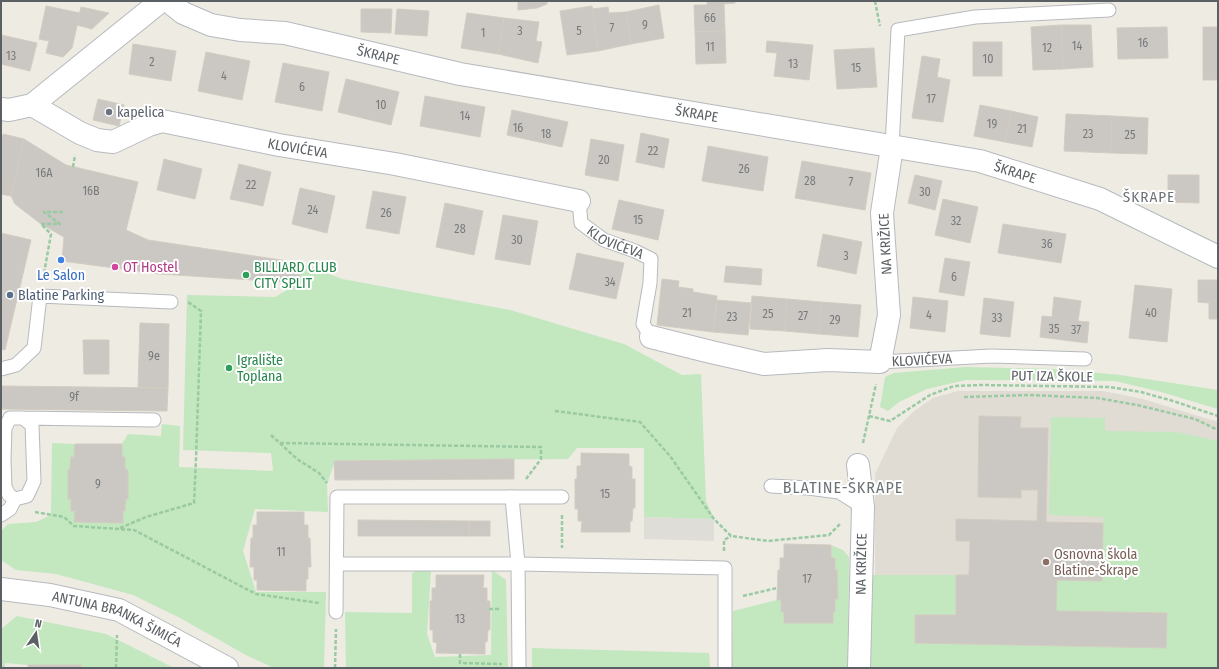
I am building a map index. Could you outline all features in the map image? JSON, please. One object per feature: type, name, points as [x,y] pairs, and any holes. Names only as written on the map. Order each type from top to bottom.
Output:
[{"type":"street","points":[[1,109],[9,110],[32,105],[160,1]]},
{"type":"street","name":"ŠKRAPE","points":[[168,1],[183,13],[211,25],[240,30],[285,33],[460,74],[980,161],[1100,199],[1218,257]]},
{"type":"street","name":"KLOVIĆEVA","points":[[32,105],[80,133],[97,140],[113,142],[149,125],[162,121],[279,145],[395,164],[579,201]]},
{"type":"street","name":"NA KRIŽICE","points":[[880,362],[889,315],[882,213],[892,147]]},
{"type":"street","name":"KLOVIĆEVA","points":[[651,337],[764,364],[828,360],[880,362]]},
{"type":"street","name":"NA KRIŽICE","points":[[858,465],[863,507],[859,668]]},
{"type":"street","name":"ANTUNA BRANKA ŠIMIĆA","points":[[1,589],[50,595],[119,610],[207,663],[227,668]]},
{"type":"lane","name":"NA KRIŽICE","points":[[892,147],[898,30],[975,17],[1109,10]]},
{"type":"lane","name":"KLOVIĆEVA","points":[[579,201],[581,223],[604,240],[635,251],[651,259],[650,283],[643,324],[651,337]]},
{"type":"lane","points":[[1,368],[16,365],[34,348],[40,296],[171,302]]},
{"type":"lane","name":"KLOVIĆEVA","points":[[880,362],[991,356],[1085,359]]},
{"type":"lane","points":[[9,508],[9,495],[5,487],[4,459],[5,428],[10,418],[154,420]]},
{"type":"lane","points":[[9,508],[27,496],[34,481],[32,424],[23,418]]},
{"type":"lane","points":[[771,486],[808,488],[839,492],[863,507]]},
{"type":"lane","points":[[336,608],[337,496],[562,496]]},
{"type":"lane","points":[[512,497],[518,564],[519,666]]},
{"type":"lane","points":[[337,564],[563,564],[725,568],[725,668]]},
{"type":"path","points":[[875,1],[878,17]]},
{"type":"path","points":[[40,296],[51,234],[40,224],[60,224],[44,212],[63,212]]},
{"type":"path","points":[[118,529],[194,502],[201,311],[187,302],[171,302]]},
{"type":"path","points":[[858,465],[880,362]]},
{"type":"path","name":"PUT IZA ŠKOLE","points":[[869,416],[890,421],[930,395],[954,386],[982,385],[1109,387],[1141,392],[1218,416]]},
{"type":"path","points":[[964,396],[1028,395],[1097,398],[1137,405],[1195,419],[1218,430]]},
{"type":"path","points":[[555,411],[640,422],[670,456],[714,519],[731,536],[768,541],[829,535],[844,519],[863,507]]},
{"type":"path","points":[[271,435],[297,459],[320,473],[337,496]]},
{"type":"path","points":[[280,443],[541,447],[541,459]]},
{"type":"path","points":[[562,496],[563,564]]},
{"type":"path","points":[[9,508],[64,517],[74,526],[134,530],[256,594],[336,608]]},
{"type":"path","points":[[724,540],[731,536]]},
{"type":"path","points":[[725,600],[777,588]]},
{"type":"path","points":[[335,668],[336,629]]},
{"type":"path","points":[[116,668],[118,632]]},
{"type":"path","points":[[460,654],[460,663],[519,666]]},
{"type":"shaded area","name":"Osnovna škola Blatine-Škrape","points":[[958,391],[1103,391],[1143,399],[1218,422],[1216,668],[875,668],[875,474],[897,428],[914,411],[933,398]]},
{"type":"shaded area","points":[[644,517],[714,519],[714,541],[644,539]]},
{"type":"green space","points":[[301,263],[342,279],[510,310],[624,344],[682,375],[701,374],[706,501],[714,519],[644,517],[644,448],[577,448],[568,459],[335,461],[327,484],[328,512],[255,509],[243,551],[256,592],[326,592],[324,668],[274,668],[246,655],[180,618],[133,595],[56,574],[16,570],[1,560],[1,531],[8,524],[36,522],[51,515],[52,443],[75,444],[74,457],[71,457],[70,469],[68,470],[68,499],[71,499],[71,511],[75,511],[75,522],[123,523],[123,511],[125,511],[126,498],[128,498],[128,470],[125,469],[125,457],[122,457],[122,444],[128,434],[161,436],[162,424],[180,426],[179,467],[273,471],[271,453],[183,450],[187,295],[275,297],[299,283]]},
{"type":"green space","points":[[965,367],[1056,369],[1120,375],[1218,390],[1218,409],[1161,392],[1115,381],[966,380],[927,389],[899,402],[888,411],[880,407],[885,377],[894,373]]},
{"type":"green space","points":[[1051,417],[1105,418],[1105,431],[1177,432],[1218,441],[1218,668],[868,668],[868,575],[956,575],[956,615],[915,615],[915,643],[1166,648],[1167,613],[1056,611],[1057,580],[1102,581],[1103,517],[1049,515]]},
{"type":"green space","points":[[831,545],[843,550],[849,557],[848,668],[732,668],[733,611],[781,600],[781,612],[784,612],[784,623],[832,623],[833,612],[835,612],[835,599],[838,599],[837,571],[835,570],[835,558],[831,558]]},
{"type":"green space","points":[[416,570],[431,570],[427,634],[435,657],[491,655],[492,570],[506,580],[508,668],[346,668],[345,612],[412,613],[412,574]]},
{"type":"green space","points":[[17,616],[106,634],[174,668],[81,668],[81,665],[28,665],[5,663],[5,668],[1,668],[1,629]]},
{"type":"green space","points":[[532,648],[709,653],[710,668],[532,668]]},
{"type":"building","points":[[518,1],[547,1],[547,4],[537,8],[518,10]]},
{"type":"building","points":[[707,1],[735,1],[735,3],[724,4],[725,31],[695,32],[694,5],[707,5]]},
{"type":"building","points":[[659,5],[664,38],[631,44],[626,12]]},
{"type":"building","points":[[46,6],[80,13],[72,48],[63,57],[46,53],[49,41],[39,39]]},
{"type":"building","points":[[592,6],[598,51],[567,55],[560,11]]},
{"type":"building","points":[[81,7],[109,13],[92,29],[77,25]]},
{"type":"building","points":[[608,7],[609,13],[626,12],[631,44],[598,51],[592,9]]},
{"type":"building","points":[[361,9],[392,9],[391,33],[361,32]]},
{"type":"building","points":[[397,9],[429,11],[427,36],[395,34]]},
{"type":"building","points":[[467,13],[504,18],[498,54],[461,48]]},
{"type":"building","points":[[504,18],[539,22],[536,41],[542,42],[538,63],[498,54]]},
{"type":"building","points":[[1061,25],[1091,25],[1093,67],[1063,69]]},
{"type":"building","points":[[1061,25],[1063,69],[1033,70],[1031,27]]},
{"type":"building","points":[[1167,27],[1168,58],[1118,59],[1117,28]]},
{"type":"building","points":[[1203,27],[1218,27],[1218,80],[1203,80]]},
{"type":"building","points":[[725,31],[726,63],[696,64],[695,32]]},
{"type":"building","points":[[1,35],[37,43],[30,71],[1,64]]},
{"type":"building","points":[[767,41],[813,45],[809,80],[774,76],[777,53],[766,52]]},
{"type":"building","points":[[973,42],[1002,42],[1002,76],[973,76]]},
{"type":"building","points":[[133,44],[176,51],[171,81],[129,74]]},
{"type":"building","points":[[874,48],[877,87],[837,89],[834,50]]},
{"type":"building","points":[[206,52],[250,61],[242,100],[198,91]]},
{"type":"building","points":[[922,56],[940,59],[937,77],[950,80],[943,122],[912,118]]},
{"type":"building","points":[[283,63],[329,72],[322,111],[275,102]]},
{"type":"building","points":[[346,79],[399,92],[391,125],[338,112]]},
{"type":"building","points":[[425,96],[485,107],[480,137],[420,126]]},
{"type":"building","name":"kapelica","points":[[98,99],[124,105],[119,126],[93,120]]},
{"type":"building","points":[[980,105],[1011,111],[1005,142],[974,136]]},
{"type":"building","points":[[512,110],[568,122],[562,147],[507,135]]},
{"type":"building","points":[[1011,111],[1038,117],[1032,147],[1005,142]]},
{"type":"building","points":[[1066,114],[1112,116],[1111,153],[1064,151]]},
{"type":"building","points":[[1112,116],[1148,118],[1147,154],[1111,153]]},
{"type":"building","points":[[641,133],[669,139],[664,168],[636,162]]},
{"type":"building","points":[[3,134],[24,139],[11,196],[1,194],[1,142]]},
{"type":"building","points":[[24,139],[66,165],[138,182],[126,230],[148,240],[301,263],[299,283],[160,274],[62,261],[64,237],[41,224],[15,204],[11,196]]},
{"type":"building","points":[[591,139],[624,145],[618,181],[585,175]]},
{"type":"building","points":[[708,146],[768,157],[763,191],[702,181]]},
{"type":"building","points":[[164,159],[202,169],[195,199],[157,190]]},
{"type":"building","points":[[802,161],[871,173],[865,210],[795,198]]},
{"type":"building","points":[[239,164],[271,172],[263,206],[230,199]]},
{"type":"building","points":[[915,175],[942,181],[935,210],[908,203]]},
{"type":"building","points":[[1168,175],[1199,175],[1199,203],[1168,202]]},
{"type":"building","points":[[300,188],[335,196],[327,233],[292,224]]},
{"type":"building","points":[[373,191],[406,197],[399,234],[366,228]]},
{"type":"building","points":[[943,199],[978,207],[970,243],[935,235]]},
{"type":"building","points":[[619,200],[664,210],[658,240],[612,229]]},
{"type":"building","points":[[445,203],[483,211],[474,255],[436,247]]},
{"type":"building","points":[[503,215],[538,221],[530,265],[495,259]]},
{"type":"building","points":[[1003,224],[1066,234],[1061,263],[998,253]]},
{"type":"building","name":"Blatine Parking","points":[[1,233],[31,240],[5,350],[1,349]]},
{"type":"building","points":[[823,234],[862,242],[856,274],[817,266]]},
{"type":"building","points":[[577,253],[624,263],[616,299],[569,289]]},
{"type":"building","points":[[945,258],[970,262],[964,296],[939,292]]},
{"type":"building","points":[[726,266],[762,269],[761,285],[724,282]]},
{"type":"building","points":[[662,279],[679,281],[678,287],[693,289],[693,292],[717,296],[713,332],[657,325]]},
{"type":"building","points":[[1198,280],[1218,280],[1218,319],[1209,319],[1209,303],[1198,302]]},
{"type":"building","points":[[1135,285],[1172,289],[1167,342],[1129,338]]},
{"type":"building","points":[[752,296],[787,299],[785,331],[750,329]]},
{"type":"building","points":[[913,297],[948,301],[945,332],[910,328]]},
{"type":"building","points":[[1054,297],[1081,301],[1078,321],[1089,322],[1087,343],[1040,337],[1042,316],[1052,317]]},
{"type":"building","points":[[984,298],[1014,302],[1010,337],[980,334]]},
{"type":"building","points":[[787,299],[821,302],[819,334],[785,331]]},
{"type":"building","points":[[717,300],[751,303],[748,335],[713,332]]},
{"type":"building","points":[[821,302],[861,305],[858,337],[819,334]]},
{"type":"building","points":[[140,323],[169,324],[168,388],[138,387]]},
{"type":"building","points":[[83,340],[109,340],[109,374],[84,374]]},
{"type":"building","points":[[1,386],[168,388],[167,411],[1,409]]},
{"type":"building","points":[[979,416],[1021,417],[1020,428],[1048,428],[1046,522],[1103,523],[1102,581],[1057,580],[1056,611],[1167,613],[1166,648],[915,643],[915,615],[956,615],[956,575],[969,575],[970,541],[956,541],[956,519],[1037,521],[1038,490],[1021,490],[1021,498],[978,497]]},
{"type":"building","points":[[75,444],[122,444],[122,457],[125,457],[125,469],[128,470],[128,499],[126,498],[125,511],[123,511],[123,523],[74,522],[75,511],[71,511],[71,499],[68,499],[68,470],[70,469],[71,457],[74,457]]},
{"type":"building","points":[[581,453],[629,454],[629,466],[632,467],[632,479],[635,479],[635,508],[633,508],[632,521],[630,521],[630,532],[581,532],[582,521],[578,521],[578,509],[575,509],[575,479],[577,479],[577,466],[581,466]]},
{"type":"building","points":[[514,459],[514,479],[335,480],[334,461]]},
{"type":"building","points":[[257,512],[304,512],[304,525],[308,525],[308,538],[310,538],[311,567],[308,567],[306,591],[257,590],[257,580],[254,580],[254,567],[250,567],[251,538],[253,538],[253,525],[257,525]]},
{"type":"building","points":[[358,520],[469,521],[469,536],[358,536]]},
{"type":"building","points":[[469,521],[490,521],[490,536],[469,536]]},
{"type":"building","points":[[784,544],[831,545],[831,558],[835,558],[835,570],[837,570],[838,599],[835,599],[833,623],[784,623],[784,612],[781,612],[781,600],[777,600],[778,570],[780,570],[780,558],[784,558]]},
{"type":"building","points":[[436,575],[484,575],[483,588],[487,588],[487,601],[490,601],[490,630],[488,630],[487,642],[485,642],[485,654],[436,653],[437,643],[433,642],[433,630],[430,630],[430,601],[432,601],[432,588],[436,588]]},
{"type":"building","points":[[28,665],[81,665],[81,668],[28,668]]},
{"type":"place","name":"kapelica","points":[[109,112]]},
{"type":"place","name":"Le Salon","points":[[61,260]]},
{"type":"place","name":"OT Hostel","points":[[115,267]]},
{"type":"place","name":"BILLIARD CLUB CITY SPLIT","points":[[246,275]]},
{"type":"place","name":"Blatine Parking","points":[[10,295]]},
{"type":"place","name":"Igralište Toplana","points":[[229,368]]},
{"type":"place","name":"Osnovna škola Blatine-Škrape","points":[[1046,562]]},
{"type":"district","name":"ŠKRAPE","points":[[1149,197]]},
{"type":"district","name":"BLATINE-ŠKRAPE","points":[[843,487]]}]
